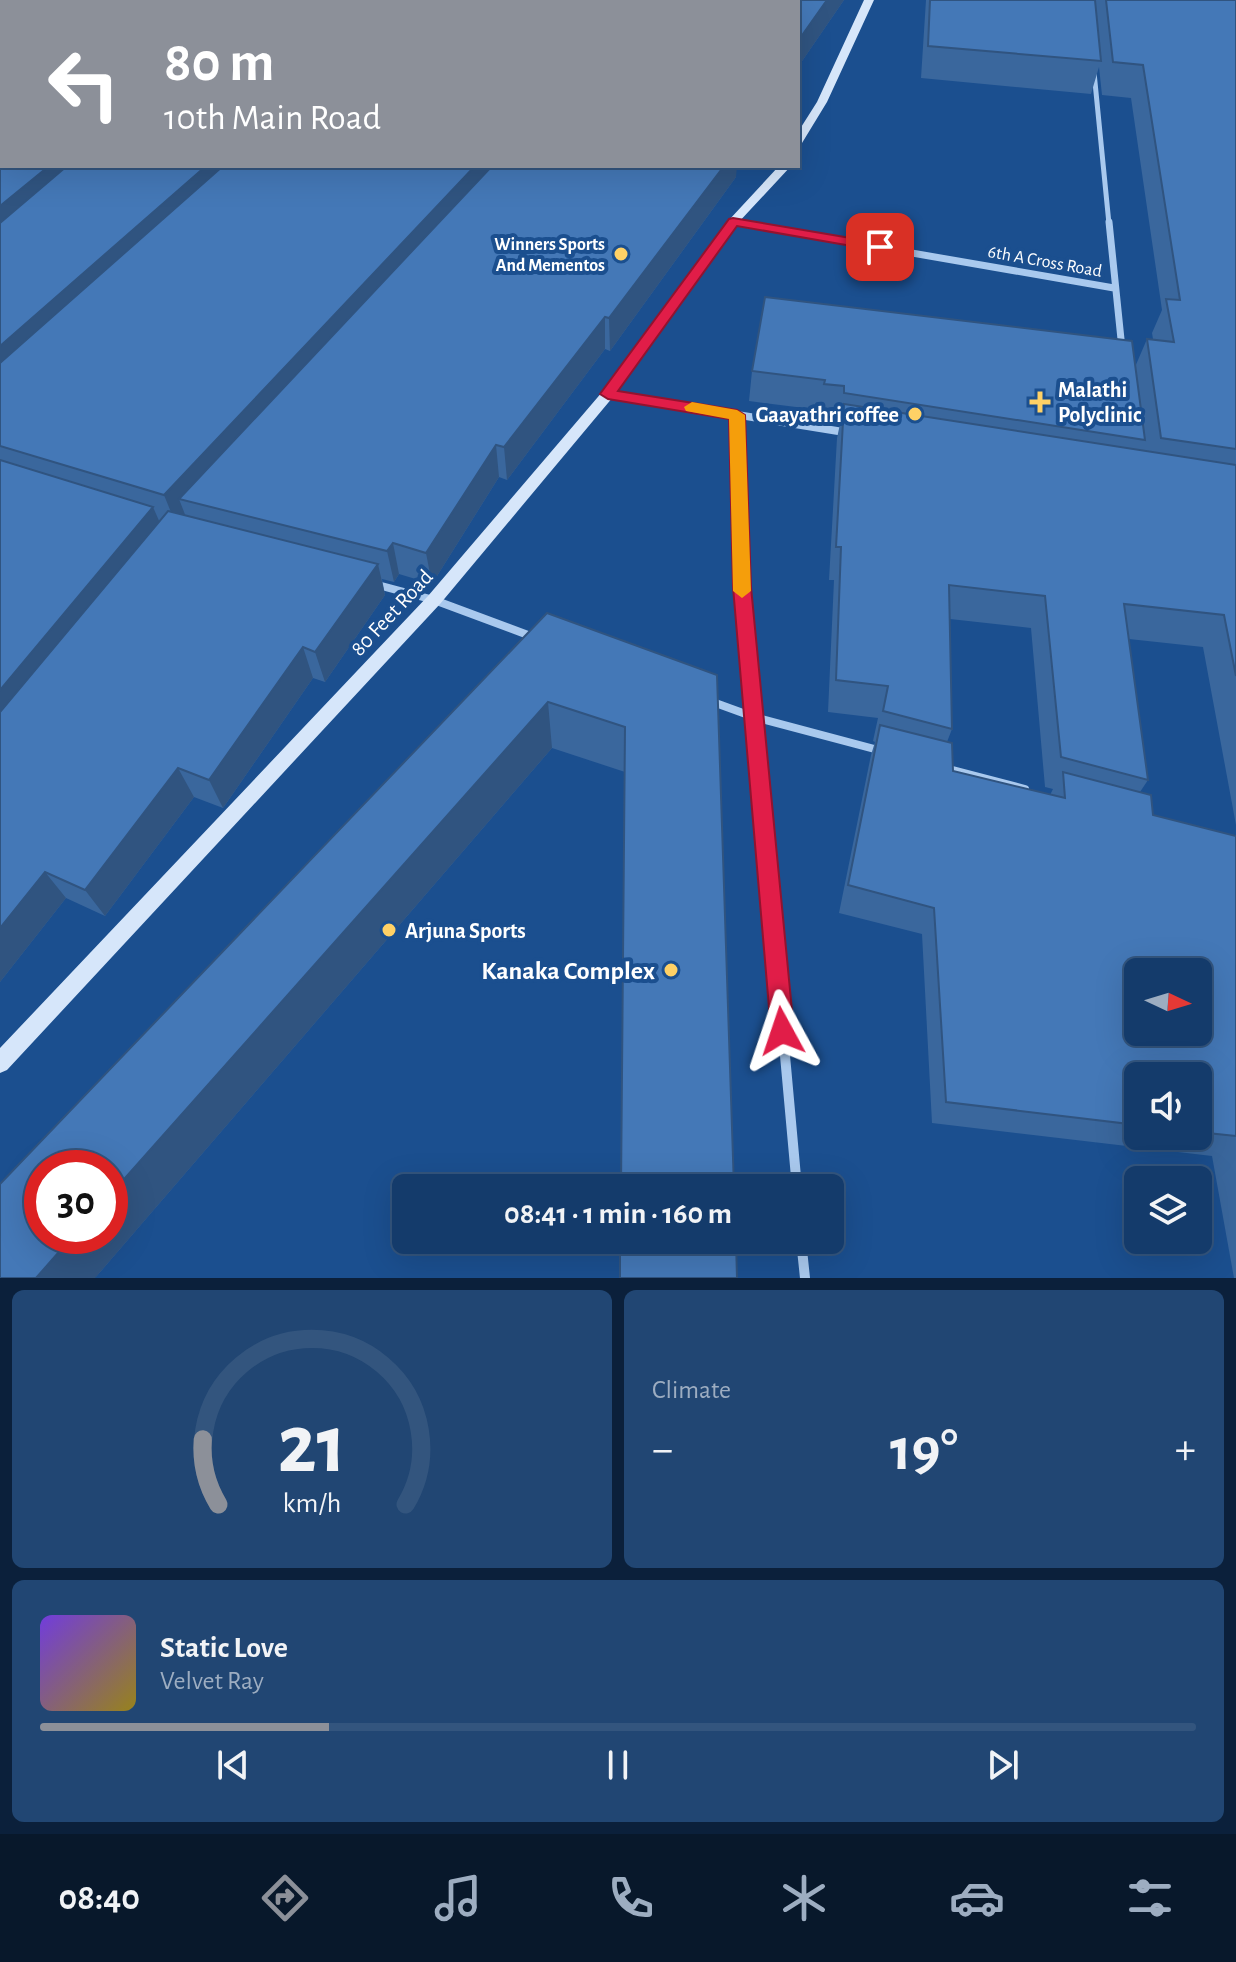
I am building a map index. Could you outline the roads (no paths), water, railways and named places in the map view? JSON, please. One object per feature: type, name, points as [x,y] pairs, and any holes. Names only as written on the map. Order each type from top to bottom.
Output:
[{"type":"main road","points":[[800,138],[822,102],[869,0]]},
{"type":"main road","name":"80 Feet Road","points":[[0,1063],[434,600],[608,394],[733,222],[783,168]]},
{"type":"street","name":"6th A Cross Road","points":[[733,222],[1114,288],[1093,61]]},
{"type":"street","points":[[1114,288],[1124,361]]},
{"type":"street","points":[[608,394],[876,437]]},
{"type":"street","points":[[737,415],[742,587],[796,1174]]},
{"type":"street","points":[[362,581],[434,600],[550,643]]},
{"type":"street","points":[[696,696],[754,717],[889,753]]},
{"type":"street","points":[[935,765],[1040,793]]},
{"type":"street","points":[[802,1254],[805,1278]]},
{"type":"place","name":"Winners Sports And Mementos","points":[[621,254]]},
{"type":"place","name":"Malathi Polyclinic","points":[[1040,402]]},
{"type":"place","name":"Gaayathri coffee","points":[[915,414]]},
{"type":"place","name":"Arjuna Sports","points":[[389,930]]},
{"type":"place","name":"Kanaka Complex","points":[[671,970]]}]
